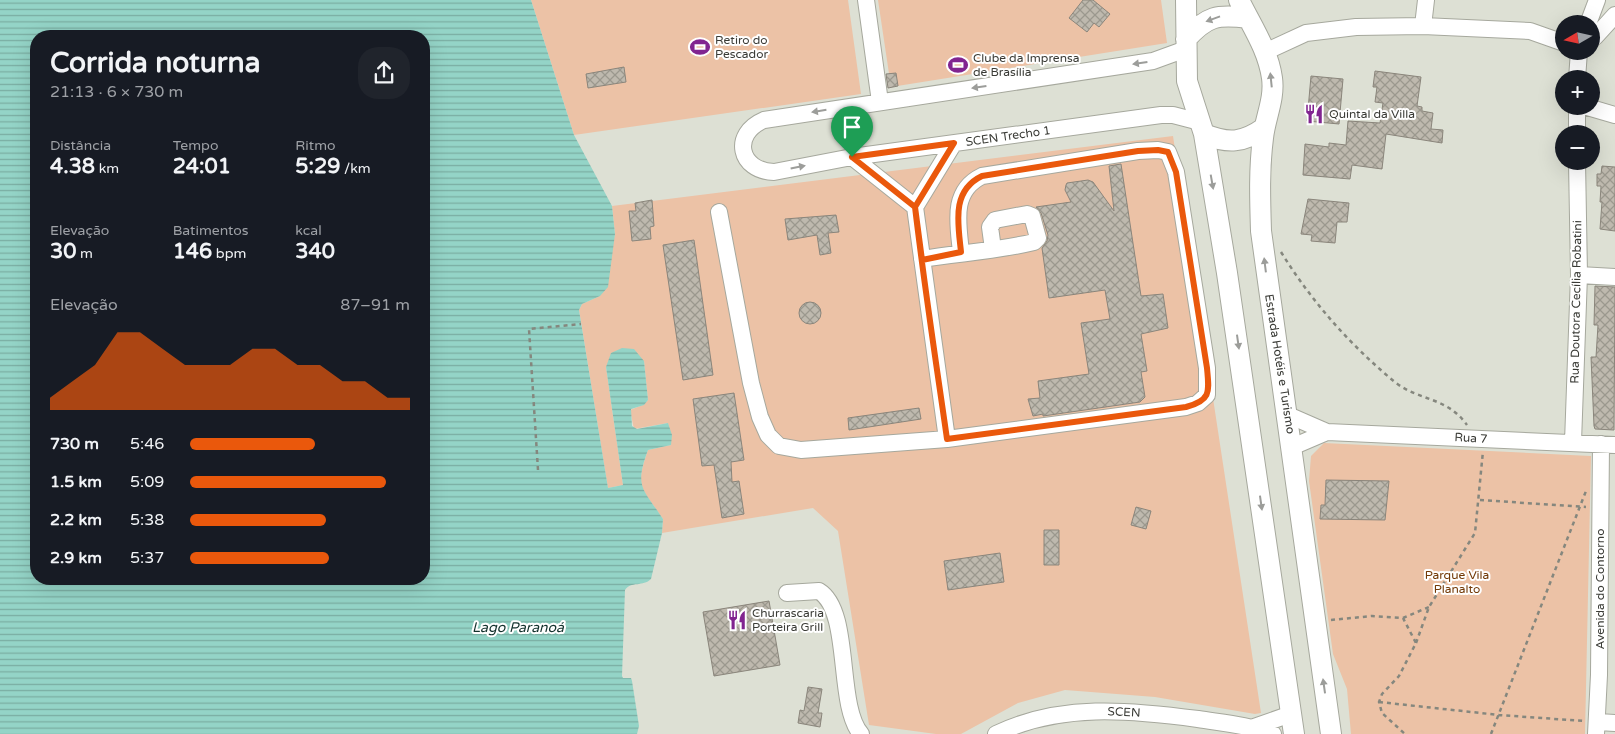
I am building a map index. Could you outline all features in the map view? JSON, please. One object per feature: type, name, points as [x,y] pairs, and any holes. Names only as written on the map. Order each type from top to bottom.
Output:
[{"type":"main road","points":[[1186,0],[1187,82],[1228,272],[1294,734]]},
{"type":"main road","name":"Estrada Hotéis e Turismo","points":[[1239,0],[1265,52],[1272,78],[1272,91],[1264,128],[1259,176],[1261,231],[1288,416],[1330,734]]},
{"type":"main road","points":[[1186,44],[1198,26],[1212,18],[1225,15],[1248,18]]},
{"type":"main road","points":[[1196,125],[1228,142],[1241,141],[1264,128]]},
{"type":"street","points":[[866,0],[880,102]]},
{"type":"street","points":[[1423,26],[1426,0]]},
{"type":"street","points":[[1594,15],[1597,0]]},
{"type":"street","points":[[1600,27],[1615,15]]},
{"type":"street","points":[[1265,52],[1306,32],[1326,29],[1423,26],[1530,31],[1555,40]]},
{"type":"street","points":[[1600,36],[1615,39]]},
{"type":"street","name":"SCEN Trecho 1","points":[[1186,44],[1153,61],[764,120],[753,124],[746,134],[743,146],[746,158],[752,166],[762,171],[774,172],[852,157],[1161,115],[1196,125]]},
{"type":"street","points":[[1600,110],[1615,114]]},
{"type":"street","points":[[947,439],[915,207],[954,143]]},
{"type":"street","points":[[719,212],[751,383],[763,427],[772,441],[784,448],[801,450],[947,439],[1186,407],[1203,401],[1207,395],[1208,389],[1176,172],[1168,152],[1158,150],[1138,151],[982,176],[968,184],[961,196],[958,218],[961,252]]},
{"type":"street","points":[[852,157],[915,207]]},
{"type":"street","name":"Rua Doutora Cecília Robatini","points":[[1573,442],[1579,275],[1577,170]]},
{"type":"street","points":[[922,260],[961,252],[993,249]]},
{"type":"street","points":[[1579,275],[1615,277]]},
{"type":"street","name":"Rua 7","points":[[1288,416],[1327,432],[1608,445]]},
{"type":"street","name":"Rua 7","points":[[1292,448],[1327,432]]},
{"type":"street","name":"Avenida do Contorno","points":[[1597,728],[1607,610],[1600,507],[1608,445]]},
{"type":"street","points":[[787,593],[819,592],[828,599],[832,607],[853,720],[861,734]]},
{"type":"street","name":"SCEN","points":[[996,734],[1047,717],[1092,710],[1163,714],[1254,727],[1272,734]]},
{"type":"street","name":"SCEN","points":[[1254,727],[1291,714]]},
{"type":"street","points":[[1597,728],[1615,723]]},
{"type":"path","points":[[1280,250],[1300,282],[1327,318],[1398,384],[1457,411],[1480,438],[1480,500],[1475,533],[1428,607],[1416,644],[1400,676],[1382,694],[1379,702],[1382,713],[1405,734]]},
{"type":"path","points":[[538,470],[529,329],[581,324]]},
{"type":"path","points":[[1491,734],[1589,484]]},
{"type":"path","points":[[1480,500],[1600,507]]},
{"type":"path","points":[[1315,623],[1355,617],[1403,618],[1428,607]]},
{"type":"path","points":[[1403,618],[1416,644]]},
{"type":"path","points":[[1379,702],[1597,728]]},
{"type":"green space","name":"Retiro do Pescador","points":[[531,0],[848,0],[861,94],[574,135]]},
{"type":"green space","name":"Clube da Imprensa de Brasília","points":[[878,0],[1161,0],[1167,43],[891,87]]},
{"type":"green space","points":[[1173,136],[1261,713],[1255,714],[1155,697],[1065,690],[1018,703],[961,734],[936,734],[869,725],[838,531],[813,508],[662,533],[663,519],[642,488],[641,473],[648,450],[671,445],[668,423],[634,429],[630,410],[643,405],[648,400],[644,361],[606,367],[623,485],[608,488],[579,310],[582,304],[600,296],[615,234],[612,206]]},
{"type":"green space","name":"Parque Vila Planalto","points":[[1324,443],[1591,456],[1585,734],[1351,734],[1347,689],[1333,654],[1309,481],[1311,456]]},
{"type":"water","name":"Lago Paranoá","points":[[0,0],[531,0],[574,135],[612,206],[615,234],[608,287],[600,296],[582,304],[579,310],[608,488],[623,485],[606,367],[611,353],[622,348],[634,349],[644,361],[648,400],[644,405],[631,409],[632,426],[637,429],[668,423],[672,435],[671,445],[648,450],[642,472],[641,480],[646,494],[663,519],[662,533],[651,579],[644,583],[630,586],[625,590],[622,676],[623,678],[631,678],[632,681],[639,726],[637,734],[0,734]]},
{"type":"building","points":[[1083,0],[1093,0],[1110,14],[1099,27],[1094,23],[1087,32],[1069,18]]},
{"type":"building","points":[[624,67],[626,82],[588,88],[586,74]]},
{"type":"building","points":[[1375,71],[1421,77],[1417,106],[1422,107],[1422,111],[1433,113],[1431,129],[1443,130],[1442,143],[1386,134],[1382,169],[1352,165],[1350,179],[1303,175],[1305,144],[1329,147],[1329,143],[1346,145],[1348,121],[1380,123],[1383,103],[1375,102],[1377,87],[1373,87]]},
{"type":"building","points":[[896,73],[898,86],[888,88],[886,74]]},
{"type":"building","points":[[1311,76],[1343,79],[1339,124],[1307,121]]},
{"type":"building","points":[[1121,164],[1141,296],[1163,294],[1168,328],[1141,334],[1147,371],[1141,372],[1145,397],[1140,402],[1033,416],[1028,399],[1040,398],[1038,381],[1089,374],[1081,323],[1110,319],[1105,290],[1049,298],[1042,248],[1047,241],[1048,235],[1041,213],[1036,207],[1071,202],[1065,190],[1067,183],[1088,180],[1093,182],[1114,211],[1109,166]]},
{"type":"building","points":[[1602,166],[1615,167],[1615,231],[1600,229],[1602,202],[1600,202],[1601,186],[1597,186],[1597,174],[1601,174]]},
{"type":"building","points":[[1308,199],[1349,203],[1347,222],[1337,222],[1335,243],[1311,241],[1312,235],[1301,234]]},
{"type":"building","points":[[652,200],[654,226],[650,227],[651,239],[632,241],[629,211],[636,211],[635,203]]},
{"type":"building","points":[[836,215],[839,232],[828,233],[831,253],[820,255],[817,235],[788,240],[785,219]]},
{"type":"building","points":[[694,240],[713,375],[683,380],[663,245]]},
{"type":"building","points":[[1595,286],[1615,287],[1614,430],[1595,429],[1594,426],[1591,357],[1596,357],[1598,325],[1594,325]]},
{"type":"building","points":[[810,302],[818,305],[821,313],[818,321],[810,324],[802,321],[799,313],[802,305]]},
{"type":"building","points":[[734,393],[744,460],[731,462],[732,482],[739,481],[744,514],[722,518],[714,465],[702,466],[693,399]]},
{"type":"building","points":[[919,408],[921,419],[849,430],[848,418]]},
{"type":"building","points":[[1326,480],[1389,481],[1385,520],[1320,519],[1321,505],[1325,505]]},
{"type":"building","points":[[1136,507],[1151,511],[1146,529],[1131,525]]},
{"type":"building","points":[[1044,530],[1059,530],[1059,565],[1044,565]]},
{"type":"building","points":[[1000,553],[1004,582],[948,590],[944,561]]},
{"type":"building","points":[[769,601],[780,665],[714,676],[703,612]]},
{"type":"building","points":[[808,687],[822,689],[818,713],[822,713],[820,727],[798,723],[800,710],[804,711]]},
{"type":"place","name":"Retiro do Pescador","points":[[700,47]]},
{"type":"place","name":"Clube da Imprensa de Brasília","points":[[958,65]]},
{"type":"place","name":"Quintal da Villa","points":[[1314,114]]},
{"type":"place","name":"Churrascaria Porteira Grill","points":[[737,620]]},
{"type":"route","points":[[852,157],[915,207],[918,234],[947,439],[1186,407],[1203,401],[1206,397],[1208,393],[1207,368],[1176,172],[1168,152],[1163,150],[1138,151],[990,173],[975,179],[964,190],[958,208],[961,252],[922,260],[915,207],[954,143],[852,157]]}]
